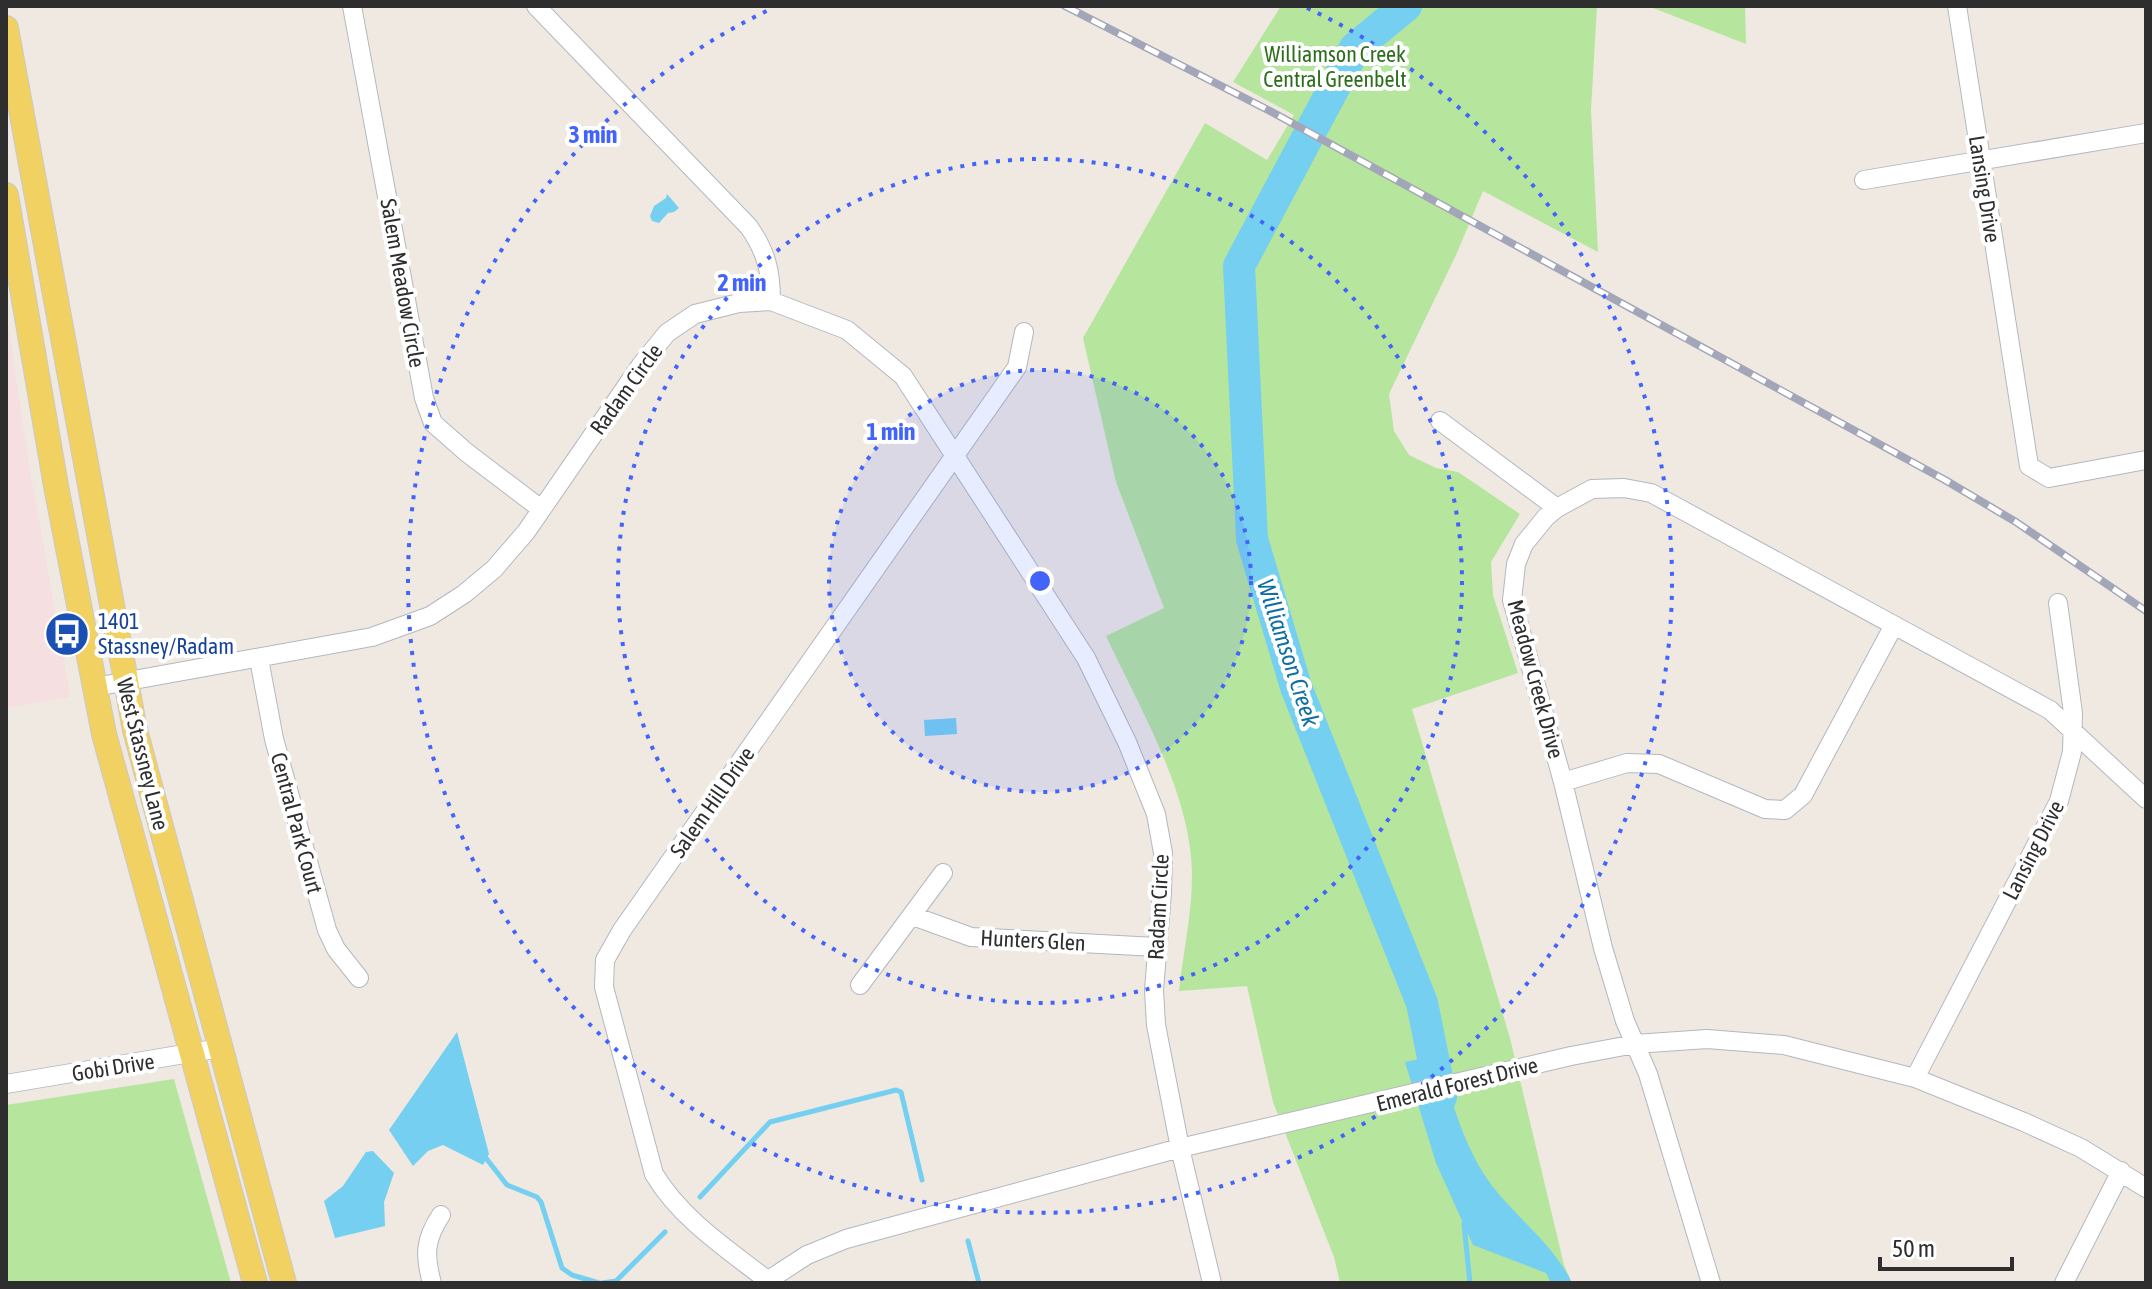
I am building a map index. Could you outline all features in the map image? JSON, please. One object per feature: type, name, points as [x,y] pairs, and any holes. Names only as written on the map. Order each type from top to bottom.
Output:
[{"type":"main road","name":"West Stassney Lane","points":[[6,28],[14,119],[143,765],[284,1283]]},
{"type":"main road","name":"West Stassney Lane","points":[[6,195],[56,486],[104,734],[255,1283]]},
{"type":"street","name":"Salem Meadow Circle","points":[[352,6],[424,398],[433,423],[541,509]]},
{"type":"street","points":[[536,6],[749,227],[763,248],[771,279],[771,301]]},
{"type":"street","name":"Lansing Drive","points":[[1957,6],[2029,466],[2049,478],[2146,460]]},
{"type":"street","points":[[1864,180],[2146,133]]},
{"type":"street","name":"Radam Circle","points":[[95,687],[372,637],[430,616],[494,569],[526,532],[641,365],[667,333],[695,314],[739,303],[771,301],[847,330],[903,376],[1086,658],[1127,742],[1156,814],[1163,853],[1154,990],[1156,1025],[1180,1148],[1212,1283]]},
{"type":"street","name":"Salem Hill Drive","points":[[766,1281],[681,1211],[654,1174],[604,987],[605,960],[631,917],[1017,367],[1024,332]]},
{"type":"street","points":[[1440,421],[1557,508]]},
{"type":"street","name":"Meadow Creek Drive","points":[[1711,1283],[1648,1074],[1625,1021],[1603,948],[1563,782],[1512,600],[1516,564],[1524,544],[1546,517],[1592,489],[1624,488],[1651,493],[2050,710],[2146,799]]},
{"type":"street","name":"Lansing Drive","points":[[1915,1078],[2059,801],[2069,767],[2073,713],[2058,603]]},
{"type":"street","points":[[1563,782],[1627,763],[1659,764],[1765,809],[1785,810],[1803,795],[1894,625]]},
{"type":"street","name":"Central Park Court","points":[[259,659],[274,739],[327,930],[341,956],[359,978]]},
{"type":"street","points":[[860,985],[943,873]]},
{"type":"street","name":"Hunters Glen","points":[[913,916],[971,937],[1156,947]]},
{"type":"street","name":"Emerald Forest Drive","points":[[766,1281],[807,1255],[846,1239],[1180,1148],[1635,1044],[1707,1039],[1784,1045],[1915,1078],[2081,1148],[2146,1188]]},
{"type":"street","name":"Gobi Drive","points":[[6,1084],[220,1048]]},
{"type":"street","points":[[2064,1283],[2121,1171]]},
{"type":"street","points":[[432,1283],[426,1250],[428,1237],[441,1215]]},
{"type":"shaded area","points":[[6,310],[28,459],[70,697],[6,708]]},
{"type":"green space","name":"Williamson Creek Central Greenbelt","points":[[1281,6],[1597,6],[1591,110],[1598,252],[1483,191],[1389,394],[1394,431],[1409,455],[1436,468],[1458,472],[1520,514],[1491,562],[1493,595],[1518,673],[1412,709],[1510,1038],[1564,1265],[1572,1283],[1340,1283],[1334,1257],[1273,1102],[1247,986],[1179,991],[1192,890],[1190,845],[1174,784],[1162,753],[1106,636],[1164,608],[1116,482],[1083,338],[1205,123],[1267,160],[1294,115],[1233,82]]},
{"type":"green space","points":[[1648,6],[1745,6],[1746,44]]},
{"type":"green space","points":[[174,1079],[231,1283],[6,1283],[6,1105]]},
{"type":"water","points":[[667,194],[679,208],[668,213],[659,223],[652,221],[650,216],[654,206]]},
{"type":"water","points":[[956,718],[957,734],[925,736],[924,720]]},
{"type":"water","points":[[457,1032],[489,1154],[483,1165],[443,1145],[428,1151],[413,1166],[389,1130]]},
{"type":"water","points":[[1438,1055],[1474,1157],[1493,1187],[1556,1257],[1572,1283],[1551,1283],[1546,1273],[1473,1245],[1436,1163],[1405,1062]]},
{"type":"water","points":[[373,1151],[394,1173],[384,1202],[385,1226],[335,1238],[324,1201],[343,1186],[366,1152]]},
{"type":"waterway","name":"Williamson Creek","points":[[1406,6],[1355,48],[1239,266],[1252,539],[1296,687],[1422,1003],[1441,1097]]},
{"type":"waterway","points":[[700,1197],[770,1122],[896,1090],[901,1092],[922,1180]]},
{"type":"waterway","points":[[482,1153],[507,1185],[537,1197],[541,1202],[562,1268],[572,1275],[599,1283]]},
{"type":"waterway","points":[[1464,1224],[1470,1283]]},
{"type":"waterway","points":[[602,1283],[616,1281],[665,1232]]},
{"type":"waterway","points":[[968,1241],[979,1283]]},
{"type":"railway","points":[[1065,6],[1270,111],[1945,480],[2016,522],[2146,611]]},
{"type":"place","name":"1401 Stassney/Radam","points":[[67,634]]}]
